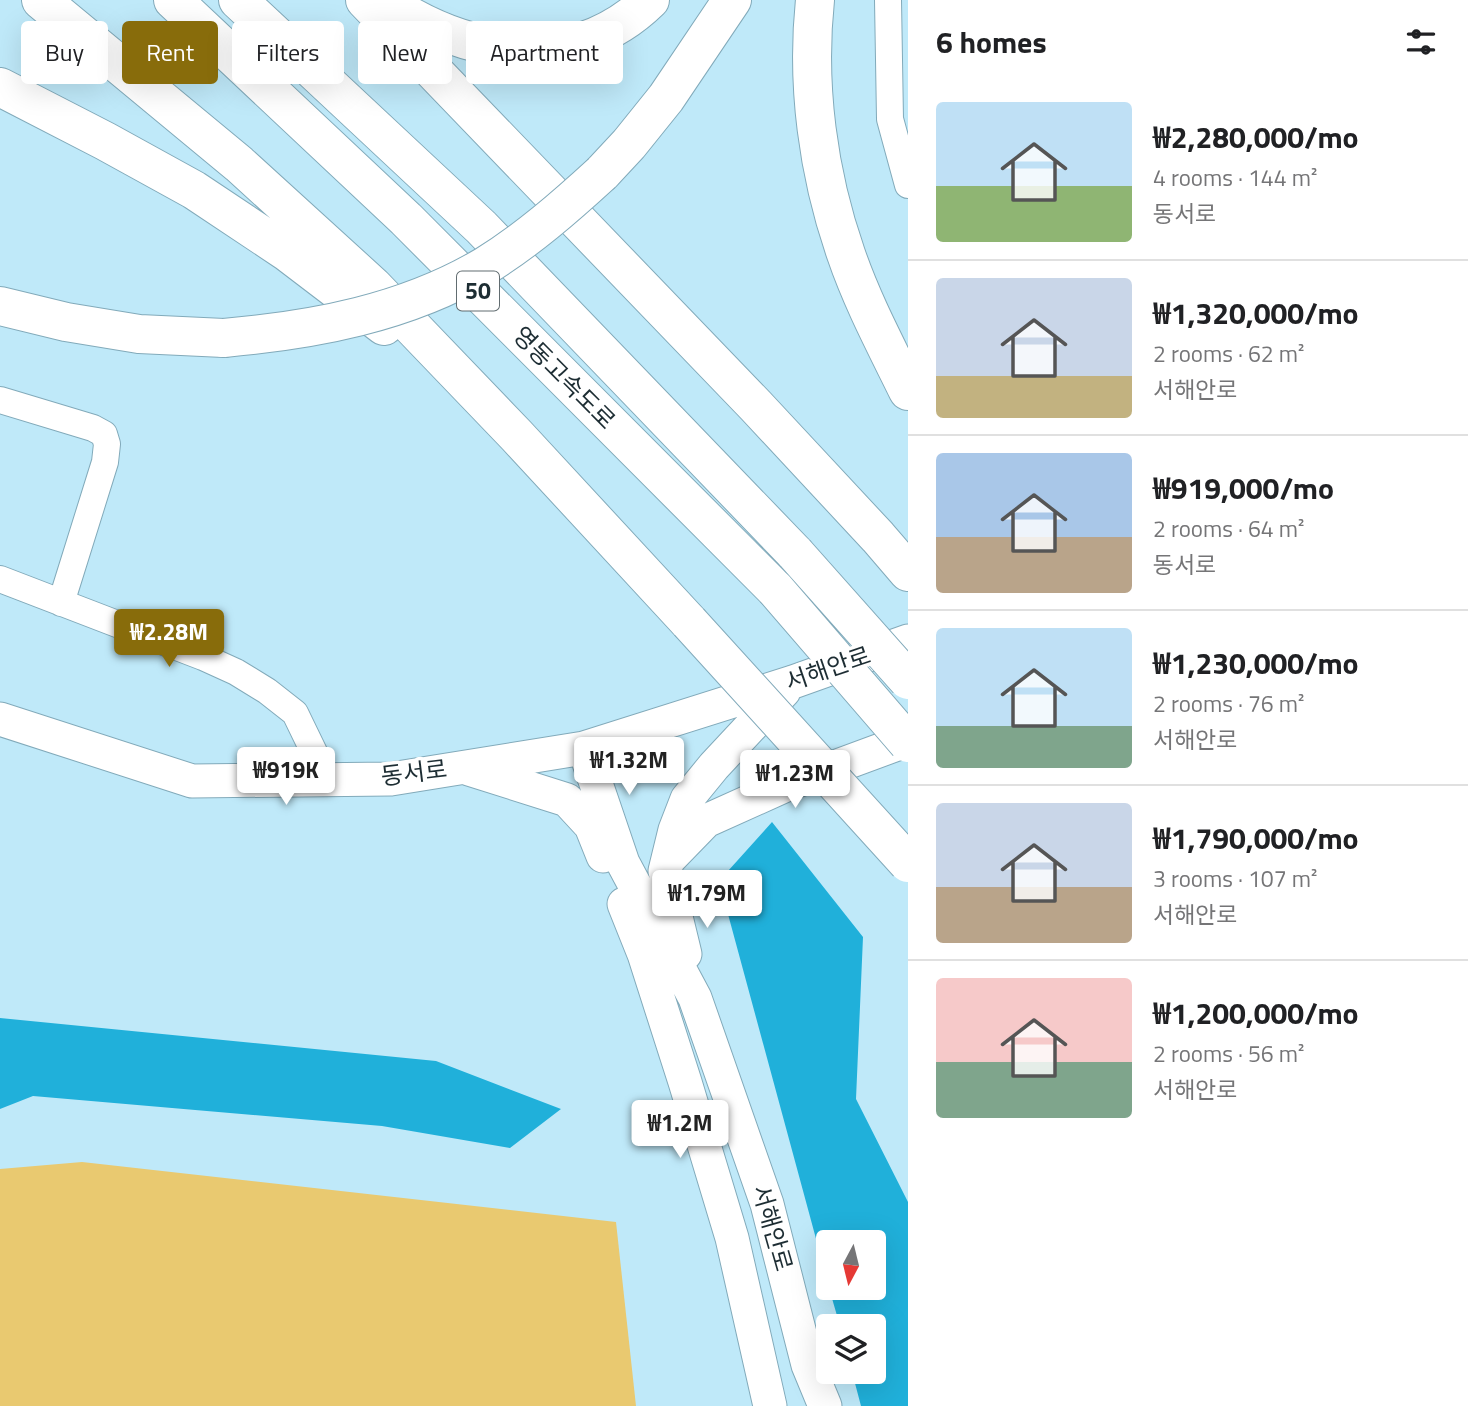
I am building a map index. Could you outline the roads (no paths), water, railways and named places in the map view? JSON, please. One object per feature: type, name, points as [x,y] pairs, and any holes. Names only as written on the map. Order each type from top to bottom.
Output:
[{"type":"highway","points":[[41,0],[239,164],[373,286],[517,436],[908,863]]},
{"type":"highway","name":"영동고속도로","points":[[173,0],[407,219],[775,589],[908,741]]},
{"type":"highway","name":"영동고속도로","points":[[238,0],[481,227],[795,553],[908,680]]},
{"type":"highway","points":[[365,0],[756,406],[908,572]]},
{"type":"highway","points":[[384,0],[434,30],[495,48],[526,50],[588,39],[616,27],[650,0]]},
{"type":"highway","points":[[0,306],[66,322],[139,334],[224,338],[316,327],[429,294],[484,266],[511,248],[548,221],[602,173],[666,99],[732,0]]},
{"type":"highway","points":[[815,0],[812,47],[815,114],[831,206],[861,293],[908,391]]},
{"type":"highway","points":[[0,87],[105,141],[194,190],[229,213],[398,337],[517,436]]},
{"type":"main road","name":"서해안로","points":[[825,1406],[808,1364],[767,1204],[695,998],[623,863],[584,748],[793,682],[908,641]]},
{"type":"main road","points":[[695,998],[665,871],[675,830],[687,799],[713,766],[793,682]]},
{"type":"main road","name":"동서로","points":[[0,719],[192,781],[391,779],[584,748]]},
{"type":"main road","points":[[667,862],[706,821],[786,785],[908,741]]},
{"type":"main road","points":[[462,767],[567,800],[591,826],[624,903]]},
{"type":"main road","name":"서해안로","points":[[623,863],[624,903],[644,954],[732,1238],[770,1406]]},
{"type":"street","points":[[888,0],[890,119],[908,185]]},
{"type":"street","points":[[0,400],[93,428],[104,434],[107,444],[105,462],[61,603]]},
{"type":"street","points":[[0,579],[236,672],[295,713],[327,779]]},
{"type":"water","points":[[772,822],[863,937],[856,1099],[908,1202],[908,1406],[861,1406],[855,1384],[886,1384],[886,1314],[837,1314],[832,1300],[886,1300],[886,1230],[816,1230],[816,1239],[719,881]]},
{"type":"water","points":[[0,1018],[436,1061],[561,1109],[510,1148],[382,1126],[33,1096],[0,1109]]}]
